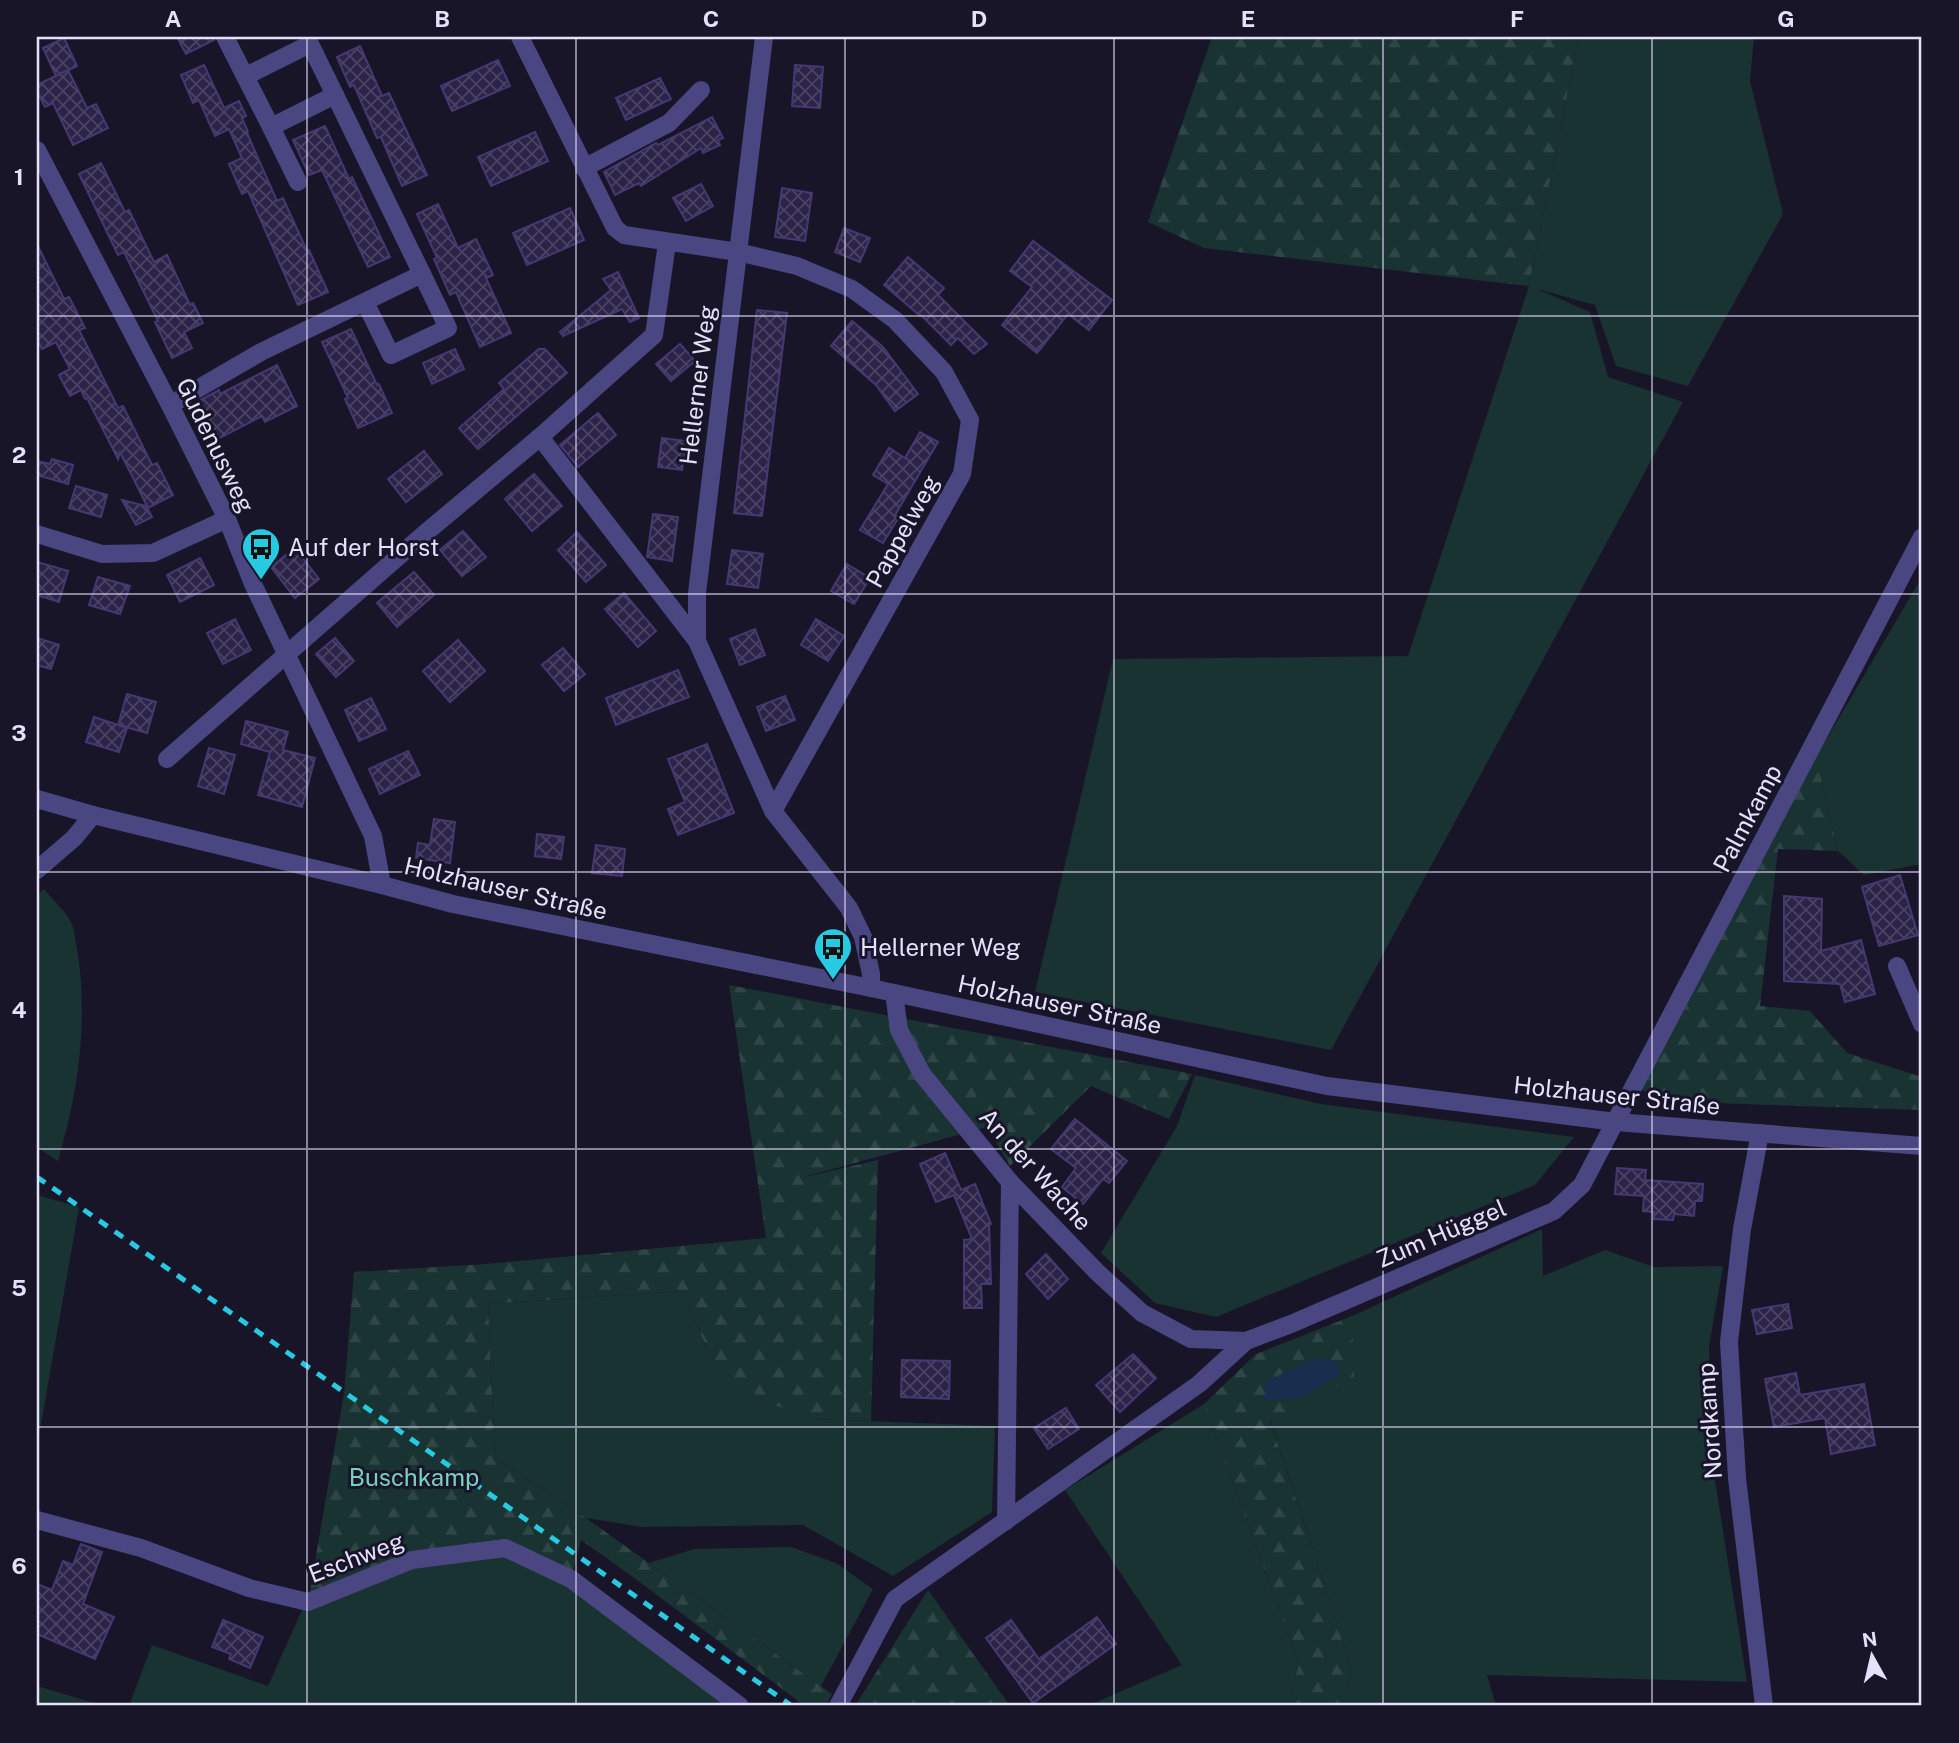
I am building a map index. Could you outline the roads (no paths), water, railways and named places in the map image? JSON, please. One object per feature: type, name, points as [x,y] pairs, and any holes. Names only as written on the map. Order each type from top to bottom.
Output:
[{"type":"street","points":[[225,37],[298,182]]},
{"type":"street","name":"Pappelweg","points":[[520,37],[615,228],[624,235],[738,252],[797,266],[852,289],[894,320],[944,372],[970,420],[962,474],[774,811]]},
{"type":"street","name":"Hellerner Weg","points":[[764,37],[697,593],[697,641],[774,811],[849,908],[863,937],[871,988]]},
{"type":"street","points":[[246,76],[313,41],[335,95],[448,328],[391,355],[365,302]]},
{"type":"street","points":[[584,168],[669,123],[701,90]]},
{"type":"street","points":[[271,127],[335,95]]},
{"type":"street","name":"Gudenusweg","points":[[37,150],[170,405],[226,519],[253,584],[373,836],[382,885]]},
{"type":"street","points":[[167,759],[654,335],[667,243]]},
{"type":"street","points":[[170,405],[261,352],[422,274]]},
{"type":"street","points":[[540,436],[697,641]]},
{"type":"street","points":[[37,534],[102,554],[153,553],[226,519]]},
{"type":"street","name":"Palmkamp","points":[[1616,1122],[1922,537]]},
{"type":"street","name":"Holzhauser Straße","points":[[37,799],[453,904],[871,988],[1327,1086],[1616,1122],[1922,1146]]},
{"type":"street","points":[[37,870],[74,838],[93,815]]},
{"type":"street","points":[[1896,966],[1922,1024]]},
{"type":"street","name":"An der Wache","points":[[894,993],[899,1030],[922,1074],[1010,1182],[1098,1273],[1142,1312],[1191,1339]]},
{"type":"street","name":"Zum Hüggel","points":[[1191,1339],[1246,1340],[1291,1324],[1554,1212],[1582,1185],[1616,1122]]},
{"type":"street","name":"Nordkamp","points":[[1760,1133],[1742,1229],[1729,1342],[1737,1478],[1764,1706]]},
{"type":"street","points":[[1006,1521],[1010,1182]]},
{"type":"street","name":"Zum Hüggel","points":[[838,1706],[895,1599],[1199,1384],[1246,1340]]},
{"type":"street","name":"Eschweg","points":[[37,1520],[141,1548],[249,1588],[308,1602],[412,1560],[505,1548],[571,1579],[740,1706]]},
{"type":"water","points":[[1317,1358],[1336,1361],[1339,1375],[1301,1398],[1265,1400],[1266,1381]]},
{"type":"railway","points":[[37,1177],[792,1706]]},
{"type":"place","name":"Auf der Horst","points":[[261,581]]},
{"type":"place","name":"Hellerner Weg","points":[[833,981]]},
{"type":"park label","name":"Buschkamp","points":[[414,1477]]}]
